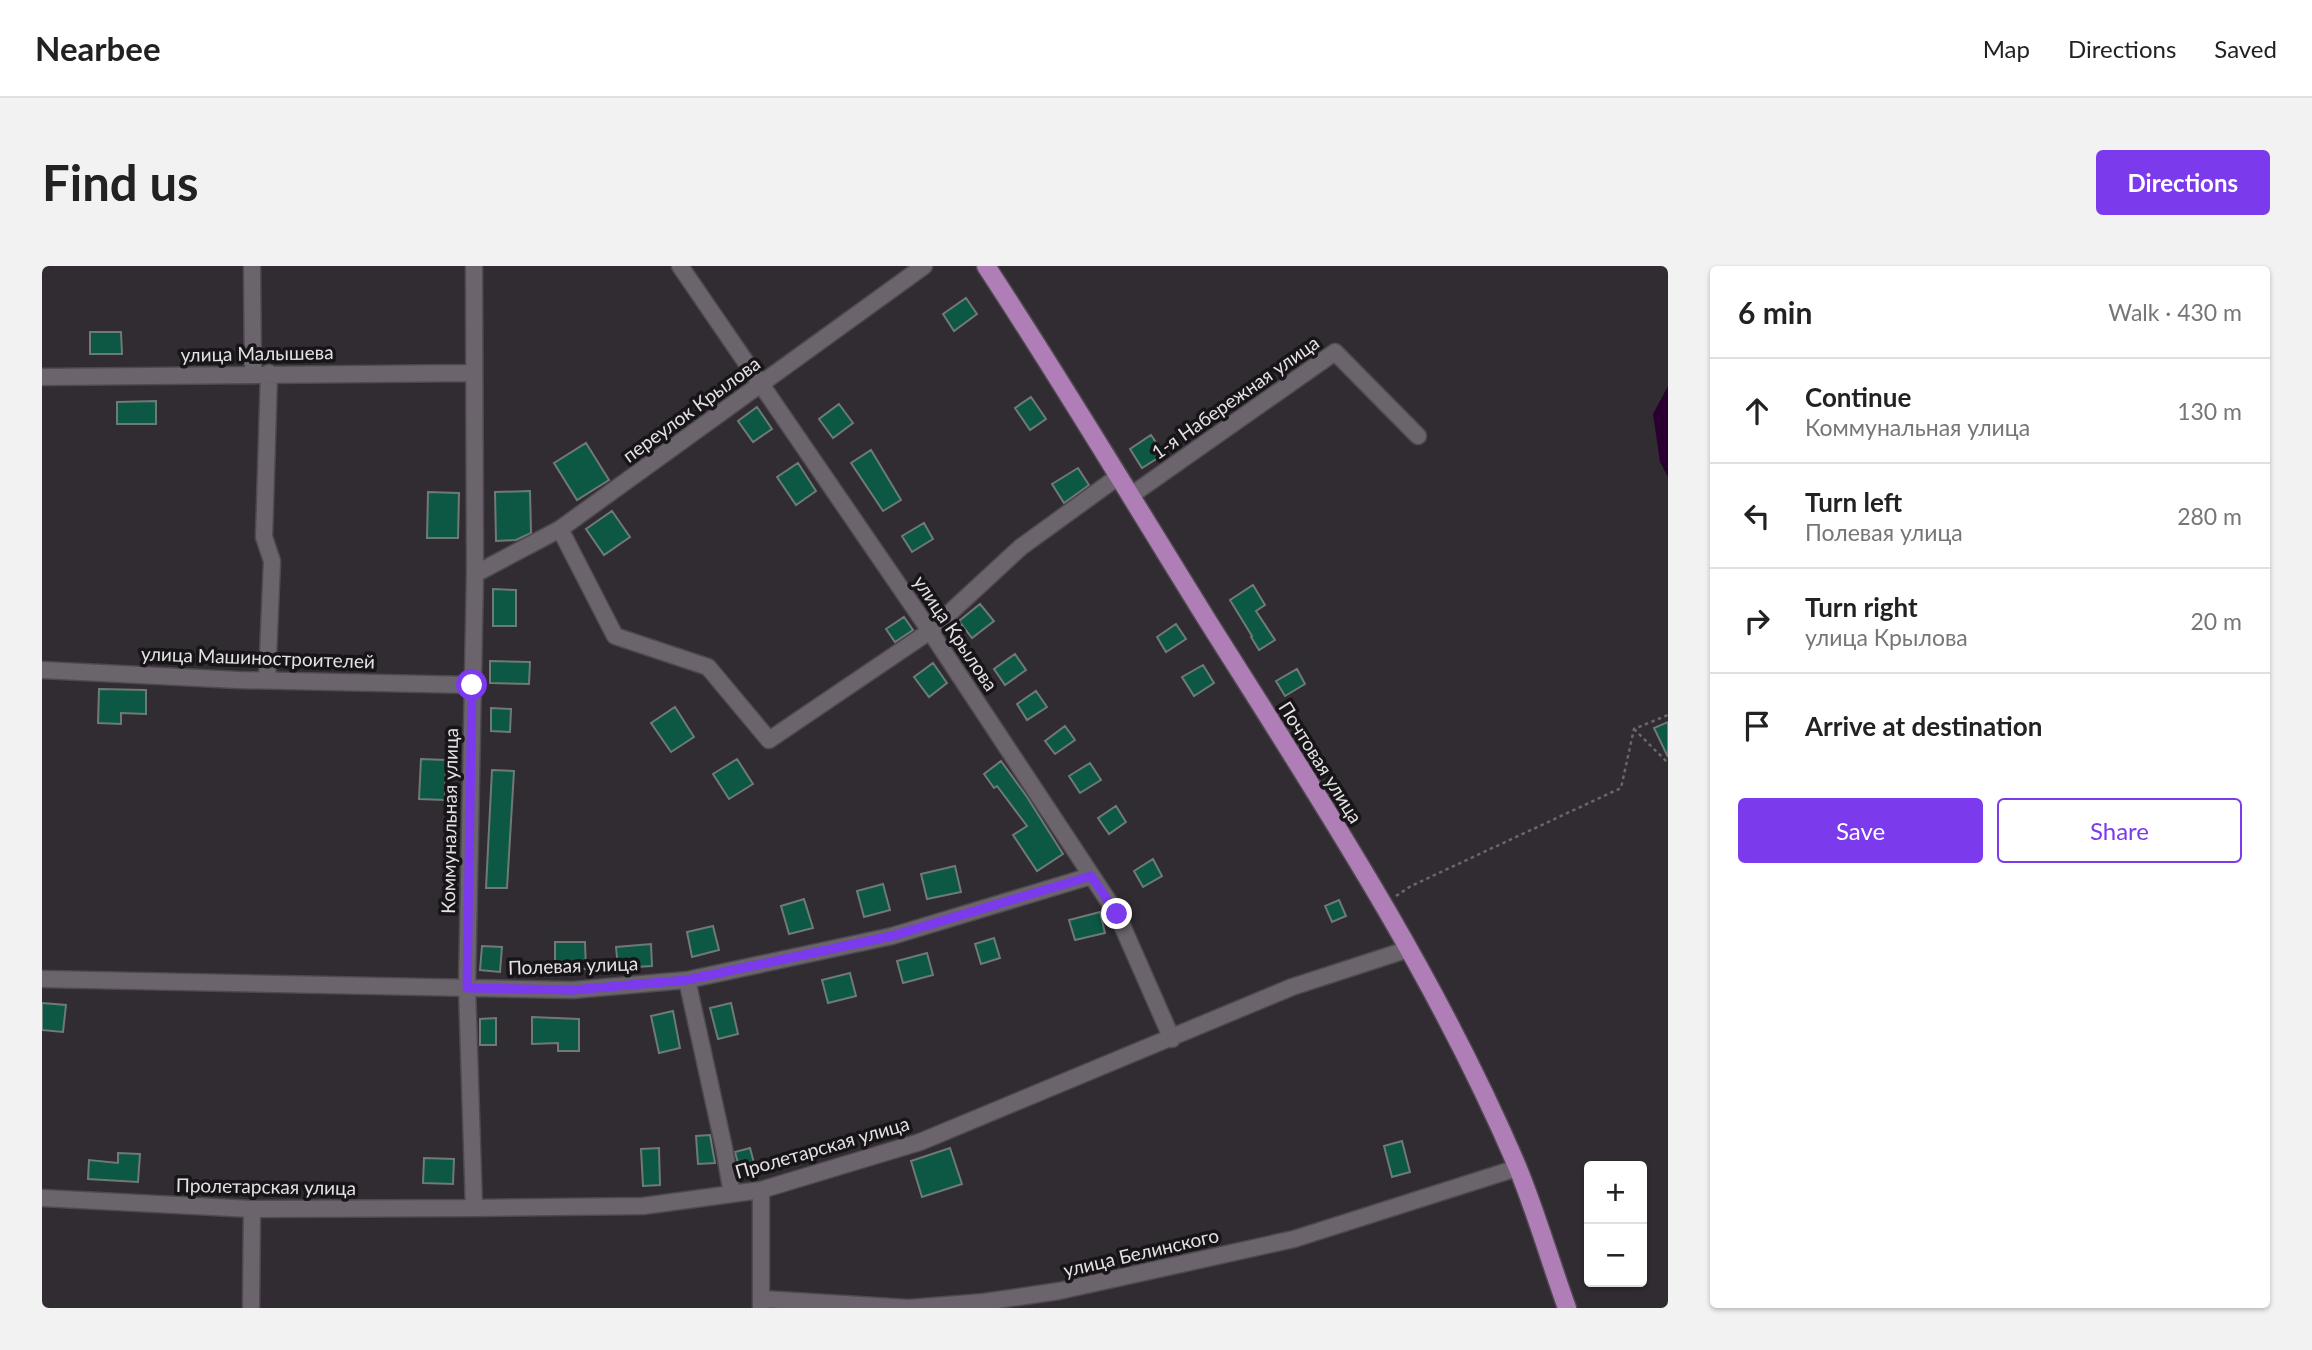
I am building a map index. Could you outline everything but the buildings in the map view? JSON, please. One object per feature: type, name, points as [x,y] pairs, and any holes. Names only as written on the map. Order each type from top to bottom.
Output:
[{"type":"main road","name":"Почтовая улица","points":[[986,266],[1046,356],[1409,949],[1517,1168],[1567,1308]]},
{"type":"street","points":[[252,266],[261,373],[264,537],[272,561],[267,680]]},
{"type":"street","name":"Коммунальная улица","points":[[474,266],[475,574],[467,988],[474,1208]]},
{"type":"street","name":"улица Крылова","points":[[680,266],[930,631],[1117,914],[1172,1039]]},
{"type":"street","name":"переулок Крылова","points":[[475,574],[560,529],[924,266]]},
{"type":"street","name":"1-я Набережная улица","points":[[1130,496],[1335,352],[1418,436]]},
{"type":"street","name":"улица Малышева","points":[[42,377],[473,373]]},
{"type":"street","points":[[560,529],[615,636],[708,667],[769,740],[930,631],[1021,547],[1119,476]]},
{"type":"street","name":"улица Машиностроителей","points":[[42,670],[267,680],[472,685]]},
{"type":"street","name":"Полевая улица","points":[[42,979],[573,990],[687,980],[892,936],[1091,876]]},
{"type":"street","name":"Пролетарская улица","points":[[42,1198],[252,1209],[474,1208],[643,1206],[761,1190],[920,1142],[1292,987],[1409,949]]},
{"type":"street","points":[[687,980],[732,1194]]},
{"type":"street","name":"улица Белинского","points":[[761,1303],[909,1308],[984,1302],[1059,1291],[1294,1239],[1517,1168]]},
{"type":"street","points":[[761,1190],[761,1303]]},
{"type":"street","points":[[251,1308],[252,1209]]},
{"type":"path","points":[[1634,729],[1668,715]]},
{"type":"path","points":[[1383,904],[1411,886],[1621,788],[1634,729]]},
{"type":"path","points":[[1634,729],[1668,763]]},
{"type":"shaded area","points":[[1668,386],[1668,477],[1660,462],[1653,414]]},
{"type":"route","points":[[472,685],[467,988],[573,990],[687,980],[892,936],[1091,876],[1117,914]]}]
